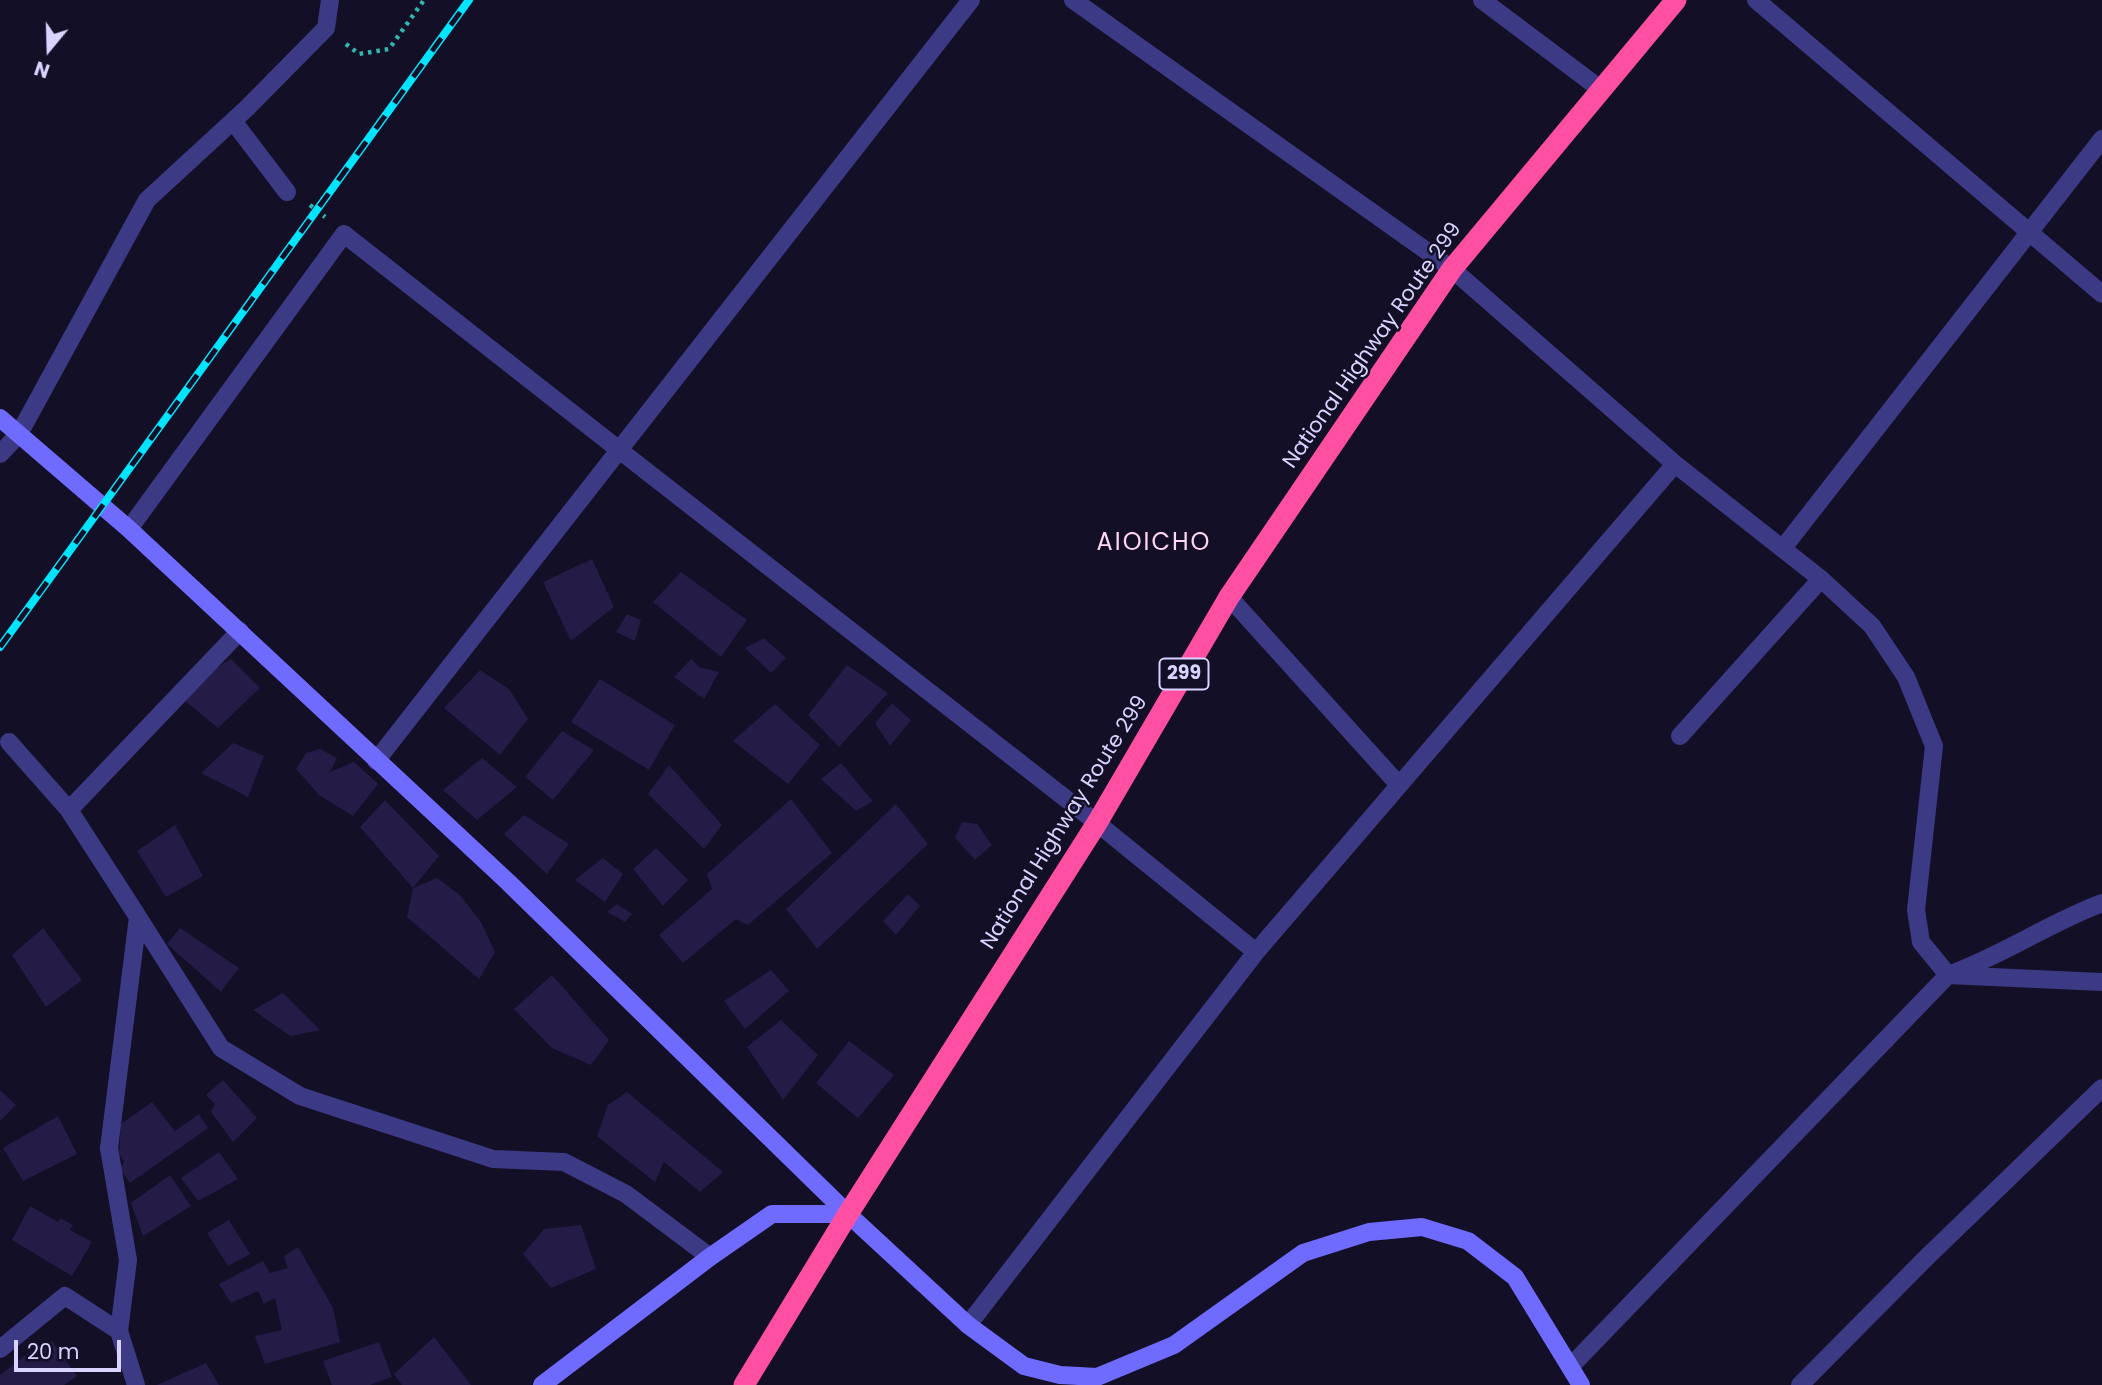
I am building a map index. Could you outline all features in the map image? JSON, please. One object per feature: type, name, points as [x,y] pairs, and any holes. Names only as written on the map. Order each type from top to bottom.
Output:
[{"type":"highway","name":"National Highway Route 299","points":[[744,1385],[848,1214],[1097,823],[1229,597],[1452,269],[1599,88],[1676,0]]},
{"type":"street","points":[[0,454],[19,434],[147,200],[233,121],[326,28],[330,0]]},
{"type":"street","points":[[376,761],[971,0]]},
{"type":"street","points":[[1073,0],[1452,269],[1675,464],[1821,579],[1872,626],[1906,677],[1934,746],[1916,910],[1921,942],[1948,975],[2102,982]]},
{"type":"street","points":[[1482,0],[1599,88]]},
{"type":"street","points":[[1756,0],[2102,294]]},
{"type":"street","points":[[233,121],[287,192]]},
{"type":"street","points":[[1783,548],[2102,139]]},
{"type":"street","points":[[129,529],[344,234],[1097,823],[1256,952]]},
{"type":"street","points":[[0,418],[129,529],[508,881],[848,1214],[968,1325],[1024,1366],[1060,1376],[1097,1377],[1174,1345],[1303,1253],[1369,1231],[1422,1227],[1468,1241],[1515,1277],[1581,1385]]},
{"type":"street","points":[[968,1325],[1256,952],[1675,464]]},
{"type":"street","points":[[1680,736],[1821,579]]},
{"type":"street","points":[[1229,597],[1399,785]]},
{"type":"street","points":[[69,810],[240,631]]},
{"type":"street","points":[[9,742],[69,810],[221,1048],[300,1096],[493,1159],[564,1162],[626,1194],[710,1257]]},
{"type":"street","points":[[1570,1367],[1948,975],[1983,962],[2020,941],[2102,903]]},
{"type":"street","points":[[136,1385],[119,1331],[128,1260],[109,1148],[138,917]]},
{"type":"street","points":[[1800,1385],[1927,1256],[2102,1088]]},
{"type":"street","points":[[542,1385],[710,1257],[772,1214],[848,1214]]},
{"type":"street","points":[[0,1349],[65,1296],[119,1331]]},
{"type":"path","points":[[326,28],[359,54],[389,49],[424,0]]},
{"type":"path","points":[[287,192],[317,210],[344,234]]},
{"type":"building","points":[[592,559],[614,607],[571,641],[543,582]]},
{"type":"building","points":[[681,572],[747,620],[721,657],[653,602]]},
{"type":"building","points":[[627,614],[641,620],[635,641],[616,632]]},
{"type":"building","points":[[764,638],[786,658],[771,673],[745,648]]},
{"type":"building","points":[[231,659],[260,688],[218,728],[185,701],[193,682]]},
{"type":"building","points":[[691,659],[699,667],[719,672],[704,699],[674,677]]},
{"type":"building","points":[[847,665],[888,693],[839,747],[808,715]]},
{"type":"building","points":[[480,670],[509,689],[528,719],[500,755],[444,708]]},
{"type":"building","points":[[600,679],[675,725],[649,770],[571,722]]},
{"type":"building","points":[[892,703],[911,720],[890,746],[875,723]]},
{"type":"building","points":[[775,704],[820,745],[788,784],[733,741]]},
{"type":"building","points":[[562,731],[594,750],[553,800],[525,777]]},
{"type":"building","points":[[233,743],[264,756],[248,797],[201,773]]},
{"type":"building","points":[[320,749],[337,758],[330,772],[354,762],[378,784],[353,816],[319,795],[296,769],[306,753]]},
{"type":"building","points":[[482,758],[517,787],[477,820],[443,790]]},
{"type":"building","points":[[841,763],[873,801],[856,811],[821,779]]},
{"type":"building","points":[[669,765],[722,825],[704,849],[648,794]]},
{"type":"building","points":[[791,799],[832,853],[748,925],[736,919],[683,963],[659,935],[712,889],[707,874]]},
{"type":"building","points":[[385,800],[439,856],[413,888],[360,827]]},
{"type":"building","points":[[896,804],[928,844],[817,949],[786,909]]},
{"type":"building","points":[[524,815],[569,844],[547,874],[504,834]]},
{"type":"building","points":[[962,822],[977,824],[992,845],[975,860],[955,838]]},
{"type":"building","points":[[175,825],[203,876],[166,897],[137,851]]},
{"type":"building","points":[[656,848],[688,880],[663,906],[633,869]]},
{"type":"building","points":[[603,858],[623,874],[605,902],[575,880]]},
{"type":"building","points":[[437,878],[460,895],[481,922],[495,952],[479,979],[407,917],[413,888]]},
{"type":"building","points":[[908,894],[920,906],[896,935],[883,921]]},
{"type":"building","points":[[617,904],[632,914],[625,922],[607,912]]},
{"type":"building","points":[[43,928],[82,980],[46,1007],[12,955]]},
{"type":"building","points":[[180,928],[239,968],[221,992],[167,944]]},
{"type":"building","points":[[771,970],[789,991],[745,1029],[724,1001]]},
{"type":"building","points":[[552,975],[609,1040],[591,1065],[552,1048],[514,1009]]},
{"type":"building","points":[[283,993],[320,1030],[290,1036],[253,1010]]},
{"type":"building","points":[[781,1020],[818,1055],[783,1100],[747,1047]]},
{"type":"building","points":[[849,1041],[894,1075],[858,1118],[816,1083]]},
{"type":"building","points":[[223,1080],[257,1118],[233,1142],[211,1112],[215,1104],[206,1095]]},
{"type":"building","points":[[0,1090],[16,1105],[0,1121]]},
{"type":"building","points":[[627,1092],[723,1172],[700,1192],[664,1162],[655,1182],[597,1136],[608,1105]]},
{"type":"building","points":[[152,1102],[175,1131],[199,1114],[208,1128],[130,1183],[120,1169],[124,1162],[119,1153],[121,1124]]},
{"type":"building","points":[[58,1116],[77,1154],[23,1181],[3,1148]]},
{"type":"building","points":[[219,1152],[238,1179],[198,1201],[181,1178]]},
{"type":"building","points":[[170,1175],[191,1206],[143,1236],[131,1203]]},
{"type":"building","points":[[30,1206],[58,1222],[60,1218],[73,1225],[70,1230],[92,1242],[72,1276],[12,1240]]},
{"type":"building","points":[[229,1220],[250,1254],[228,1266],[207,1233]]},
{"type":"building","points":[[581,1225],[596,1269],[551,1288],[523,1254],[544,1229]]},
{"type":"building","points":[[298,1247],[333,1308],[340,1342],[265,1364],[255,1336],[282,1330],[275,1298],[264,1304],[258,1291],[231,1303],[219,1284],[263,1261],[270,1273],[288,1268],[284,1256]]},
{"type":"building","points":[[434,1337],[471,1385],[402,1385],[394,1374]]},
{"type":"building","points":[[52,1341],[77,1376],[64,1385],[0,1385],[0,1375],[32,1350],[36,1355]]},
{"type":"building","points":[[379,1342],[392,1377],[370,1385],[332,1385],[323,1361]]},
{"type":"building","points":[[206,1363],[219,1385],[157,1385]]},
{"type":"railway","points":[[0,647],[469,0]]},
{"type":"district","name":"AIOICHO","points":[[1154,544]]}]
